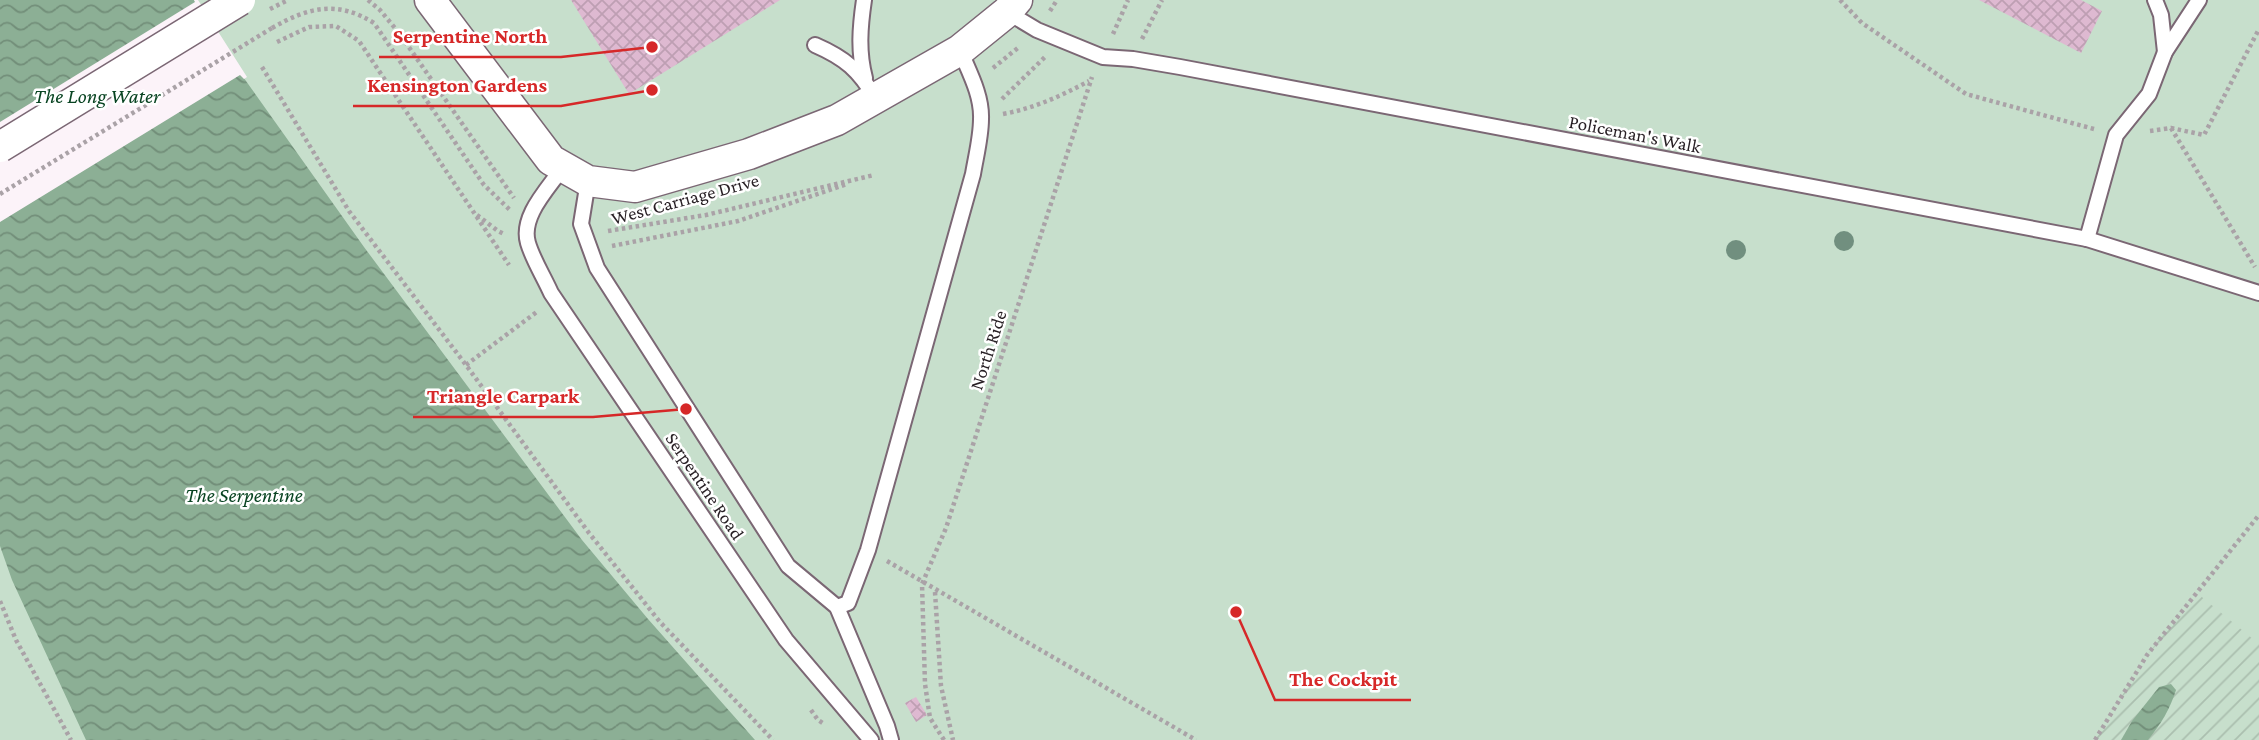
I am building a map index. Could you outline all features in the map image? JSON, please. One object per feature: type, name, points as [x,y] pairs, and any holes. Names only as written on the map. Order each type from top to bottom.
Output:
[{"type":"street","points":[[430,0],[551,160],[576,174]]},
{"type":"street","points":[[0,147],[252,6]]},
{"type":"street","name":"West Carriage Drive","points":[[576,174],[635,187],[749,154],[837,120],[871,90],[960,50],[1012,6]]},
{"type":"lane","points":[[864,0],[860,59],[871,90]]},
{"type":"lane","points":[[2155,0],[2161,15],[2165,52]]},
{"type":"lane","points":[[2087,239],[2116,135],[2149,94],[2165,52],[2199,0]]},
{"type":"lane","name":"Policeman's Walk","points":[[1012,6],[1037,30],[1102,57],[1133,59],[2087,239],[2259,293]]},
{"type":"lane","points":[[815,45],[836,54],[853,66],[871,90]]},
{"type":"lane","points":[[837,607],[848,603],[868,550],[973,174],[981,119],[973,81],[960,50]]},
{"type":"lane","points":[[530,215],[576,174]]},
{"type":"lane","points":[[576,174],[581,224],[597,268],[789,566],[837,607],[891,740]]},
{"type":"lane","name":"Serpentine Road","points":[[530,215],[527,242],[551,293],[786,640],[871,740]]},
{"type":"path","points":[[252,6],[288,0]]},
{"type":"path","points":[[368,0],[399,33],[502,184],[530,215]]},
{"type":"path","points":[[973,81],[1009,58],[1037,30],[1056,0]]},
{"type":"path","name":"North Ride","points":[[944,740],[930,718],[925,684],[922,584],[946,528],[1090,80],[1128,0]]},
{"type":"path","points":[[1133,59],[1162,0]]},
{"type":"path","points":[[1840,0],[1862,23],[1966,94],[2116,135],[2171,128],[2204,135],[2259,29]]},
{"type":"path","points":[[0,194],[272,28]]},
{"type":"path","points":[[981,119],[1062,41]]},
{"type":"path","points":[[262,67],[349,211],[589,533],[660,622],[774,740]]},
{"type":"path","points":[[981,119],[1023,110],[1059,98],[1090,80]]},
{"type":"path","points":[[2171,128],[2259,274]]},
{"type":"path","points":[[591,250],[738,221],[874,175],[758,203]]},
{"type":"path","points":[[466,365],[540,311]]},
{"type":"path","points":[[2095,740],[2147,655],[2259,515]]},
{"type":"path","points":[[868,550],[922,584],[1196,740]]},
{"type":"path","points":[[935,591],[941,686],[953,740]]},
{"type":"path","points":[[0,601],[16,640],[71,740]]},
{"type":"shaded area","points":[[0,0],[2259,0],[2259,740],[0,740]]},
{"type":"shaded area","points":[[2197,593],[2259,644],[2259,740],[2095,740],[2147,655]]},
{"type":"water","name":"The Serpentine","points":[[0,0],[194,0],[241,74],[364,247],[582,540],[755,740],[86,740],[12,580],[0,546]]},
{"type":"water","points":[[2171,684],[2176,690],[2171,704],[2148,740],[2121,740],[2132,721],[2159,687]]},
{"type":"pier","points":[[194,0],[198,0],[247,77],[244,79],[240,75],[0,222],[0,122],[195,2]]},
{"type":"building","points":[[571,0],[780,0],[629,94]]},
{"type":"building","points":[[1979,0],[2081,0],[2102,11],[2081,53]]},
{"type":"building","points":[[916,697],[927,715],[916,722],[905,703]]},
{"type":"place","name":"Serpentine North","points":[[652,47]]},
{"type":"place","name":"Kensington Gardens","points":[[652,90]]},
{"type":"place","name":"Triangle Carpark","points":[[686,409]]},
{"type":"place","name":"The Cockpit","points":[[1236,612]]},
{"type":"water label","name":"The Long Water","points":[[97,96]]}]
